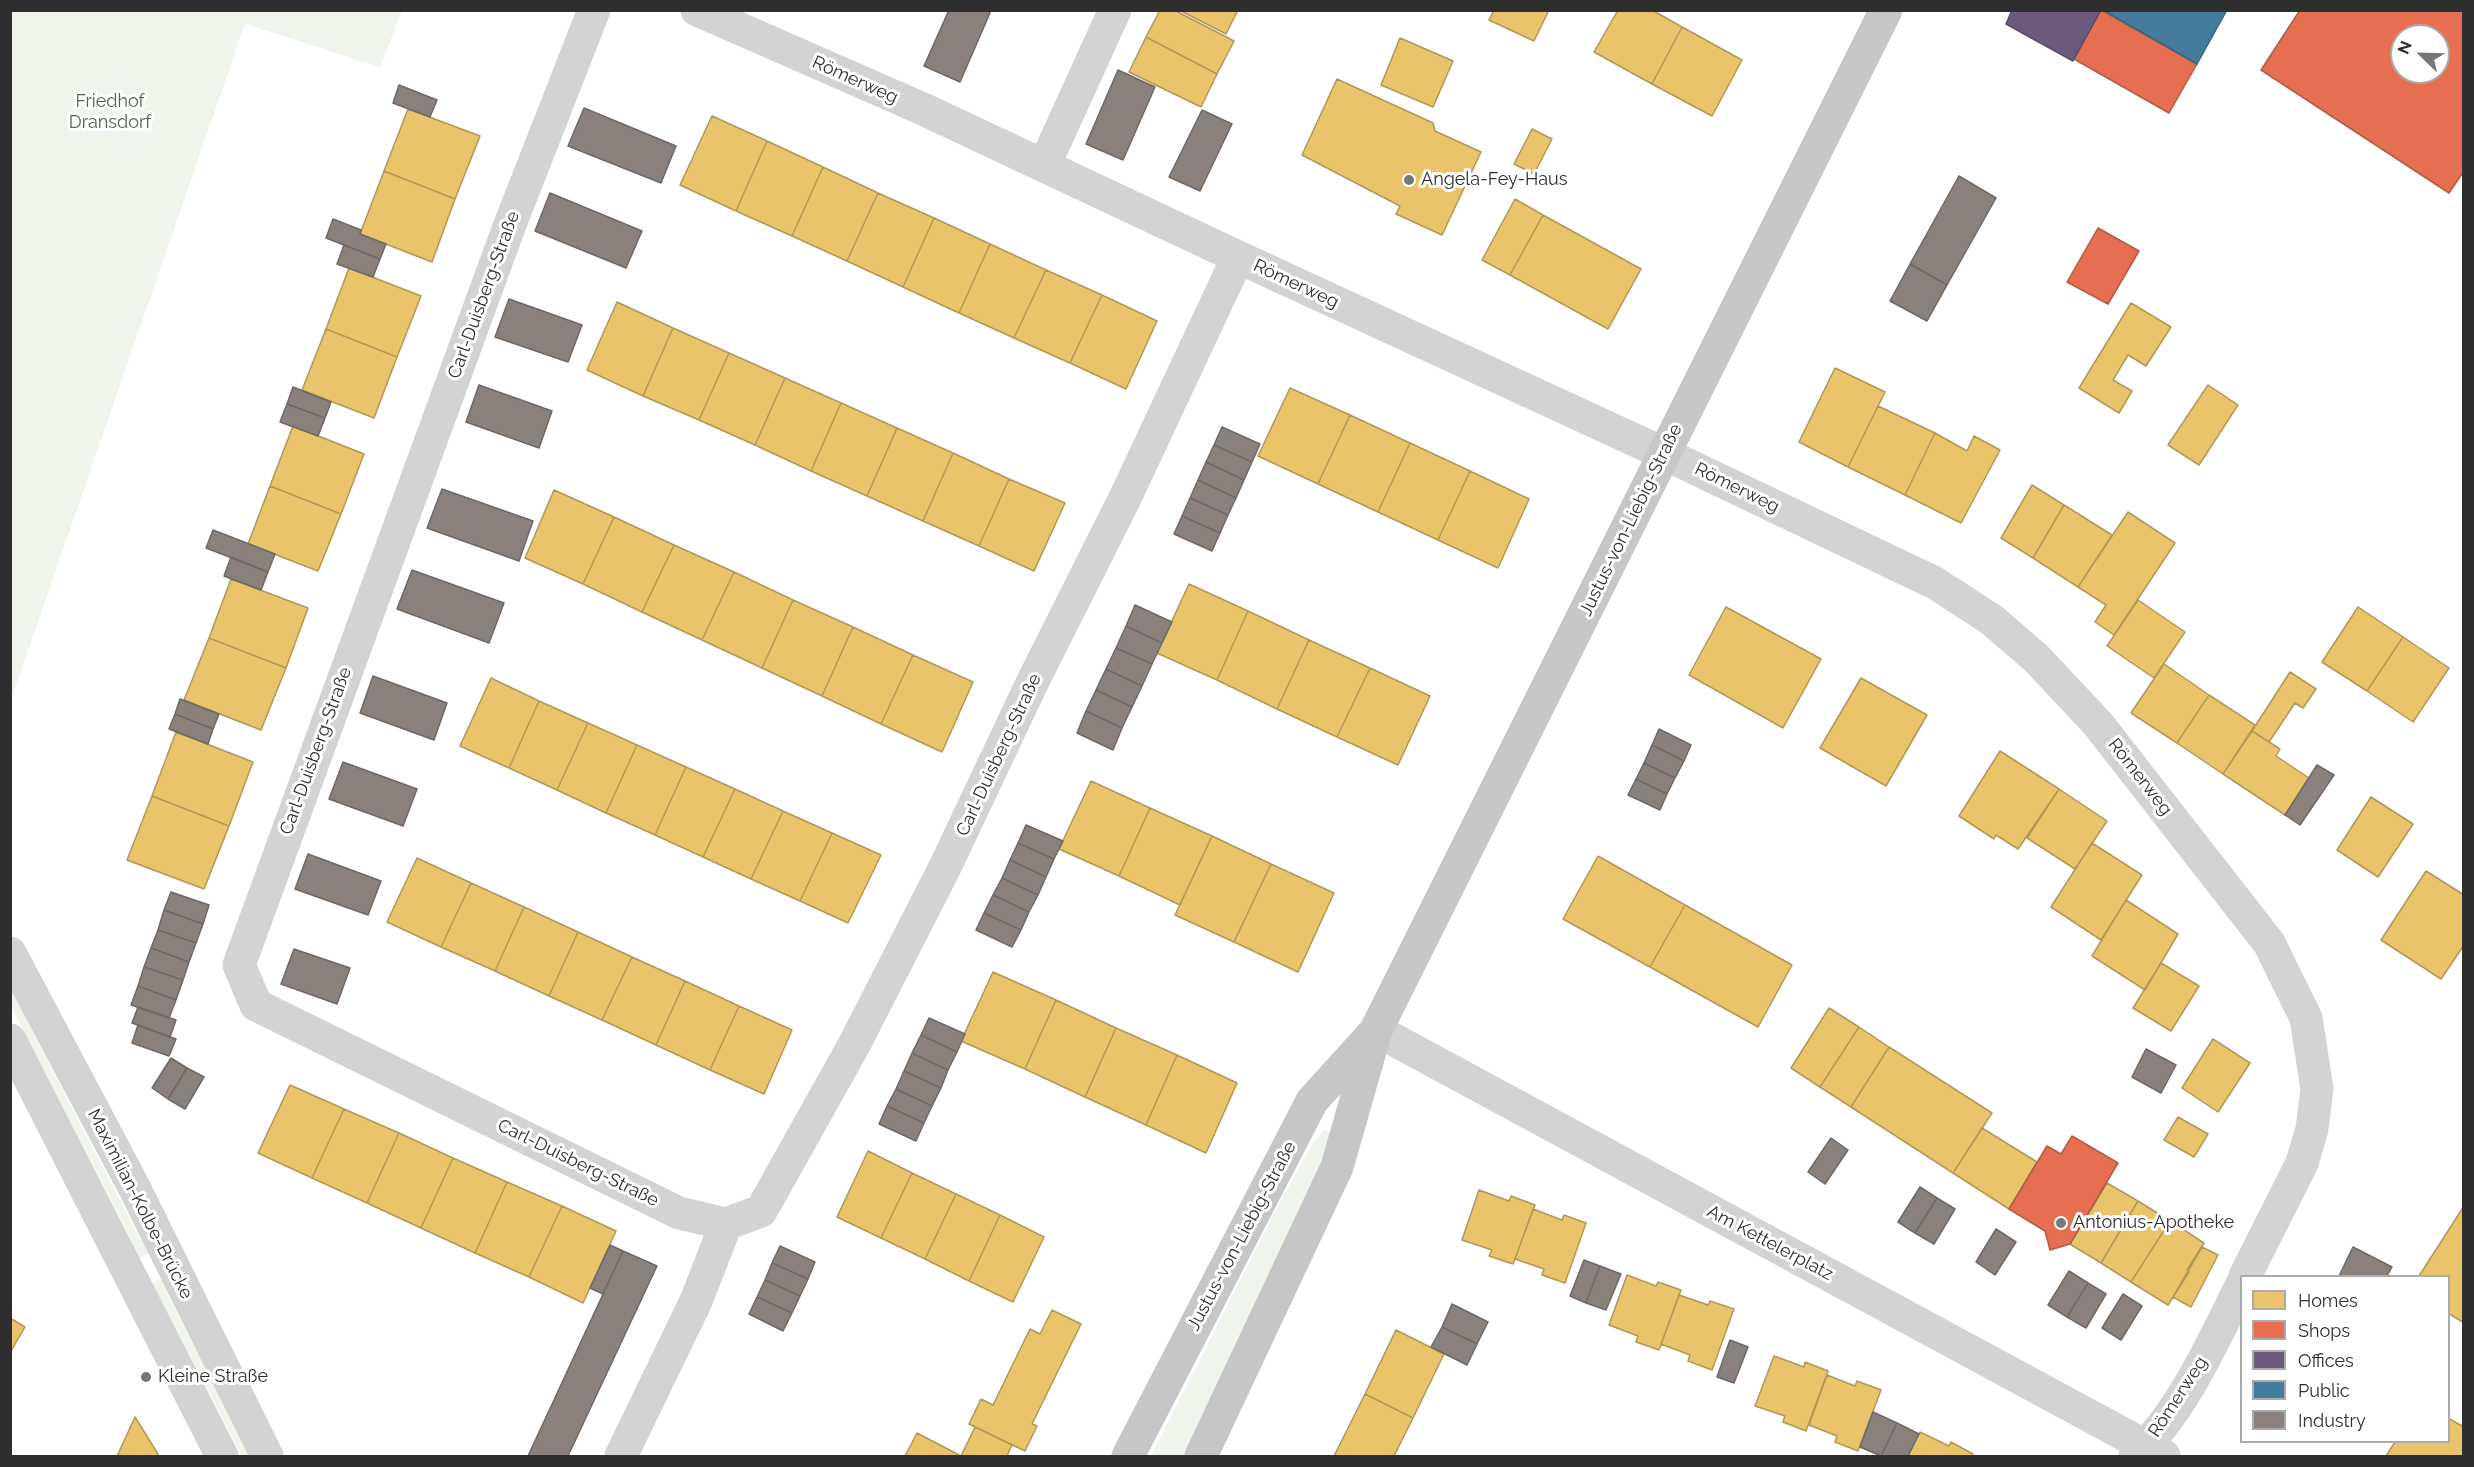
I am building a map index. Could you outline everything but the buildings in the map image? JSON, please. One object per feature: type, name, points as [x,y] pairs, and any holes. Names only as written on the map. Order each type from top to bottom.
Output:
[{"type":"main road","name":"Justus-von-Liebig-Straße","points":[[1201,1456],[1337,1167],[1376,1030],[1886,10]]},
{"type":"main road","name":"Justus-von-Liebig-Straße","points":[[1128,1456],[1312,1101],[1376,1030]]},
{"type":"street","name":"Carl-Duisberg-Straße","points":[[594,10],[509,227],[239,965],[256,1005],[679,1213],[726,1224],[761,1211],[854,1045],[945,867],[1032,683],[1125,498],[1238,257]]},
{"type":"street","name":"Römerweg","points":[[697,10],[922,109],[1665,453],[1935,583],[1992,620],[2037,659],[2098,724],[2269,943],[2306,1018],[2317,1089],[2312,1129],[2302,1163],[2246,1275]]},
{"type":"street","points":[[1044,166],[1115,10]]},
{"type":"street","name":"Maximilian-Kolbe-Brücke","points":[[10,953],[135,1189],[267,1456]]},
{"type":"street","name":"Am Kettelerplatz","points":[[1376,1030],[2148,1453]]},
{"type":"street","points":[[10,1040],[222,1456]]},
{"type":"street","points":[[621,1456],[696,1301],[726,1224]]},
{"type":"street","name":"Römerweg","points":[[2148,1453],[2195,1377],[2240,1286]]},
{"type":"green space","name":"Friedhof Dransdorf","points":[[11,10],[402,11],[380,67],[245,24],[11,700]]},
{"type":"green space","points":[[10,988],[137,1233],[150,1253],[137,1259],[130,1237],[11,1006]]},
{"type":"green space","points":[[1324,1129],[1330,1133],[1332,1140],[1186,1456],[1151,1456],[1275,1211],[1307,1153]]},
{"type":"green space","points":[[163,1277],[168,1296],[251,1456],[242,1456],[161,1300],[150,1284]]},
{"type":"place","name":"Angela-Fey-Haus","points":[[1409,180]]},
{"type":"place","name":"Antonius-Apotheke","points":[[2061,1223]]},
{"type":"place","name":"Kleine Straße","points":[[146,1377]]}]
